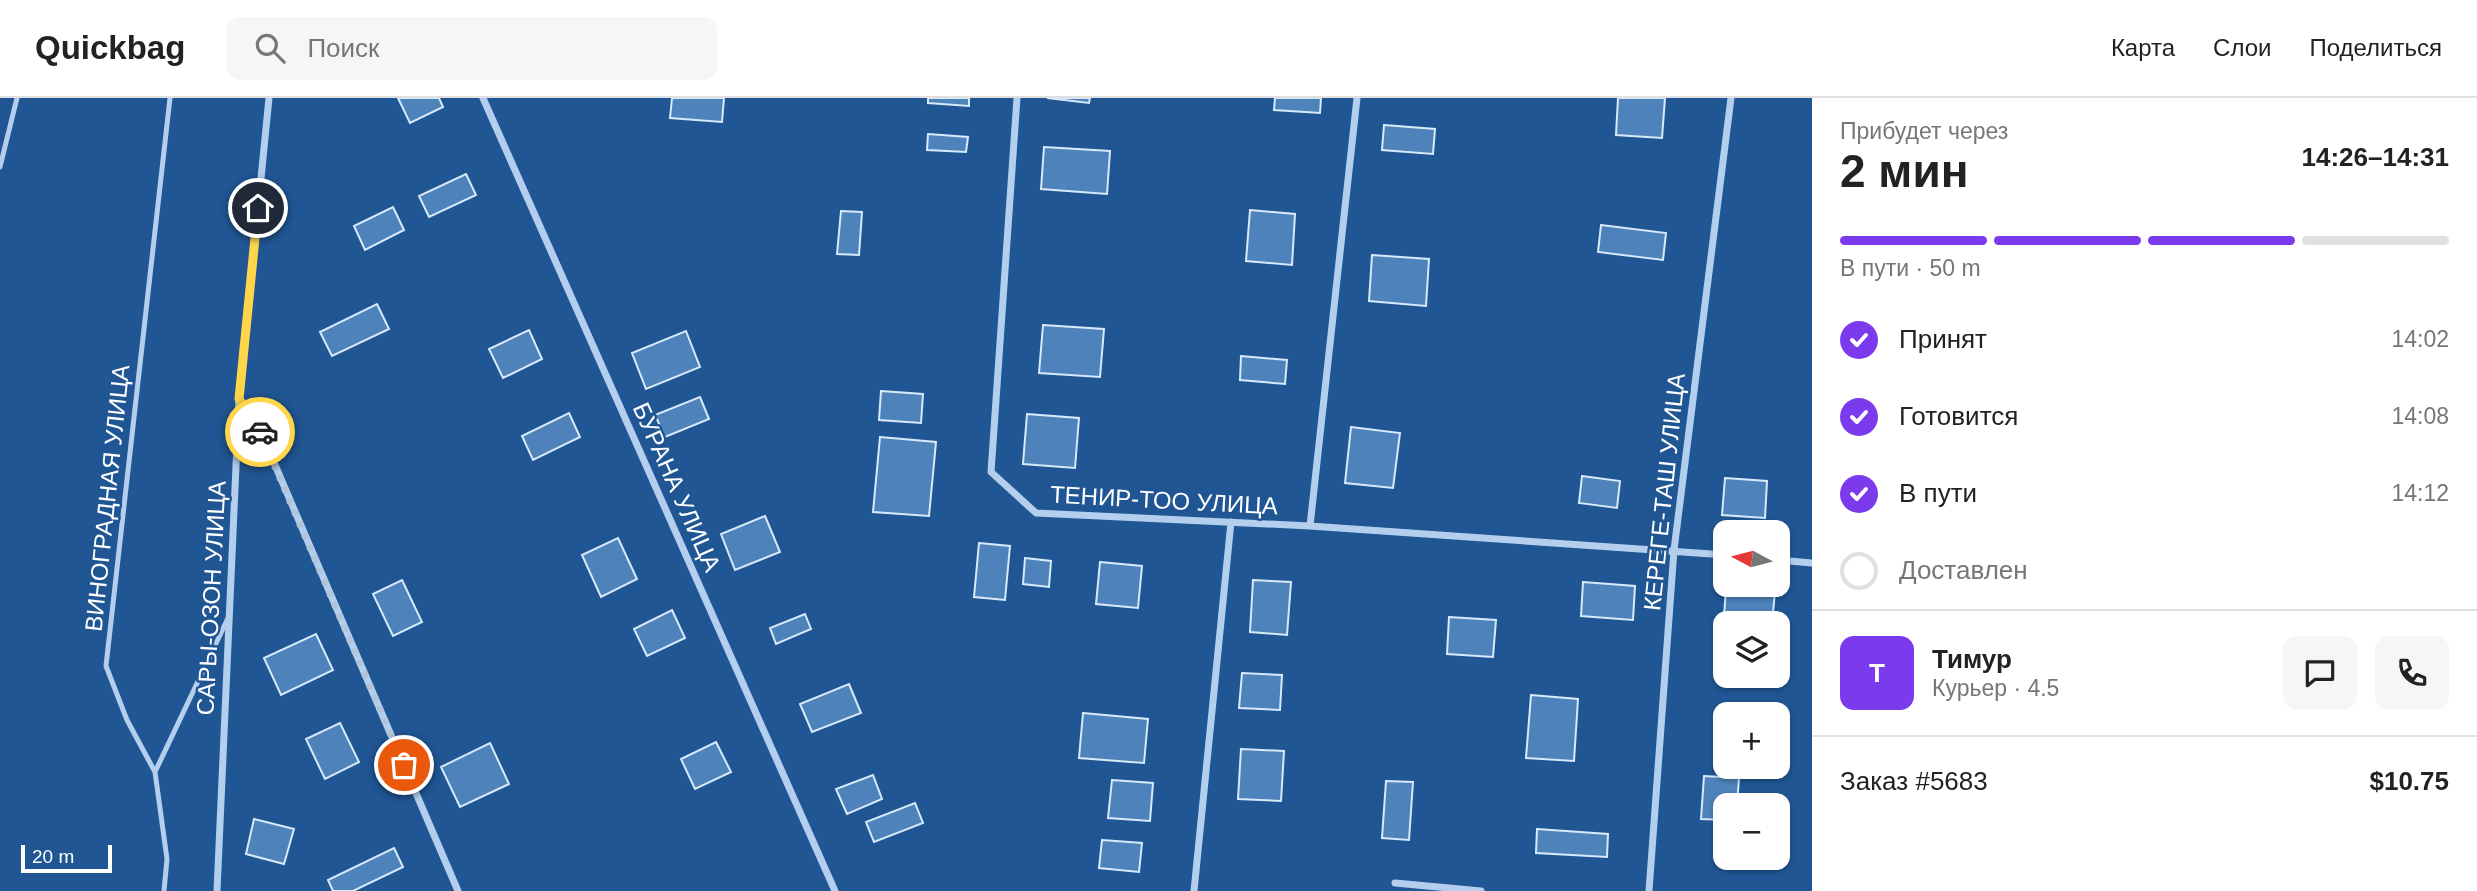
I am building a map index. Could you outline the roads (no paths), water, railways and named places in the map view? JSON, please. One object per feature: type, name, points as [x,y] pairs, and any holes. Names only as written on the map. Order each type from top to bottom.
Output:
[{"type":"street","name":"САРЫ-ОЗОН УЛИЦА","points":[[217,891],[239,399],[269,98]]},
{"type":"street","name":"БУРАНА УЛИЦА","points":[[483,98],[835,891]]},
{"type":"street","name":"ТЕНИР-ТОО УЛИЦА","points":[[1017,98],[991,472],[1036,513],[1310,526],[1713,554]]},
{"type":"street","points":[[1310,526],[1357,98]]},
{"type":"street","name":"КЕРЕГЕ-ТАШ УЛИЦА","points":[[1649,891],[1674,550],[1731,98]]},
{"type":"street","points":[[239,399],[263,437],[458,891]]},
{"type":"street","points":[[1194,891],[1231,522]]},
{"type":"street","points":[[1790,561],[1812,563]]},
{"type":"street","points":[[1395,883],[1480,891]]},
{"type":"lane","points":[[0,167],[17,98]]},
{"type":"lane","name":"ВИНОГРАДНАЯ УЛИЦА","points":[[164,891],[167,859],[155,772],[128,720],[106,666],[170,98]]},
{"type":"lane","points":[[155,772],[229,617]]}]
